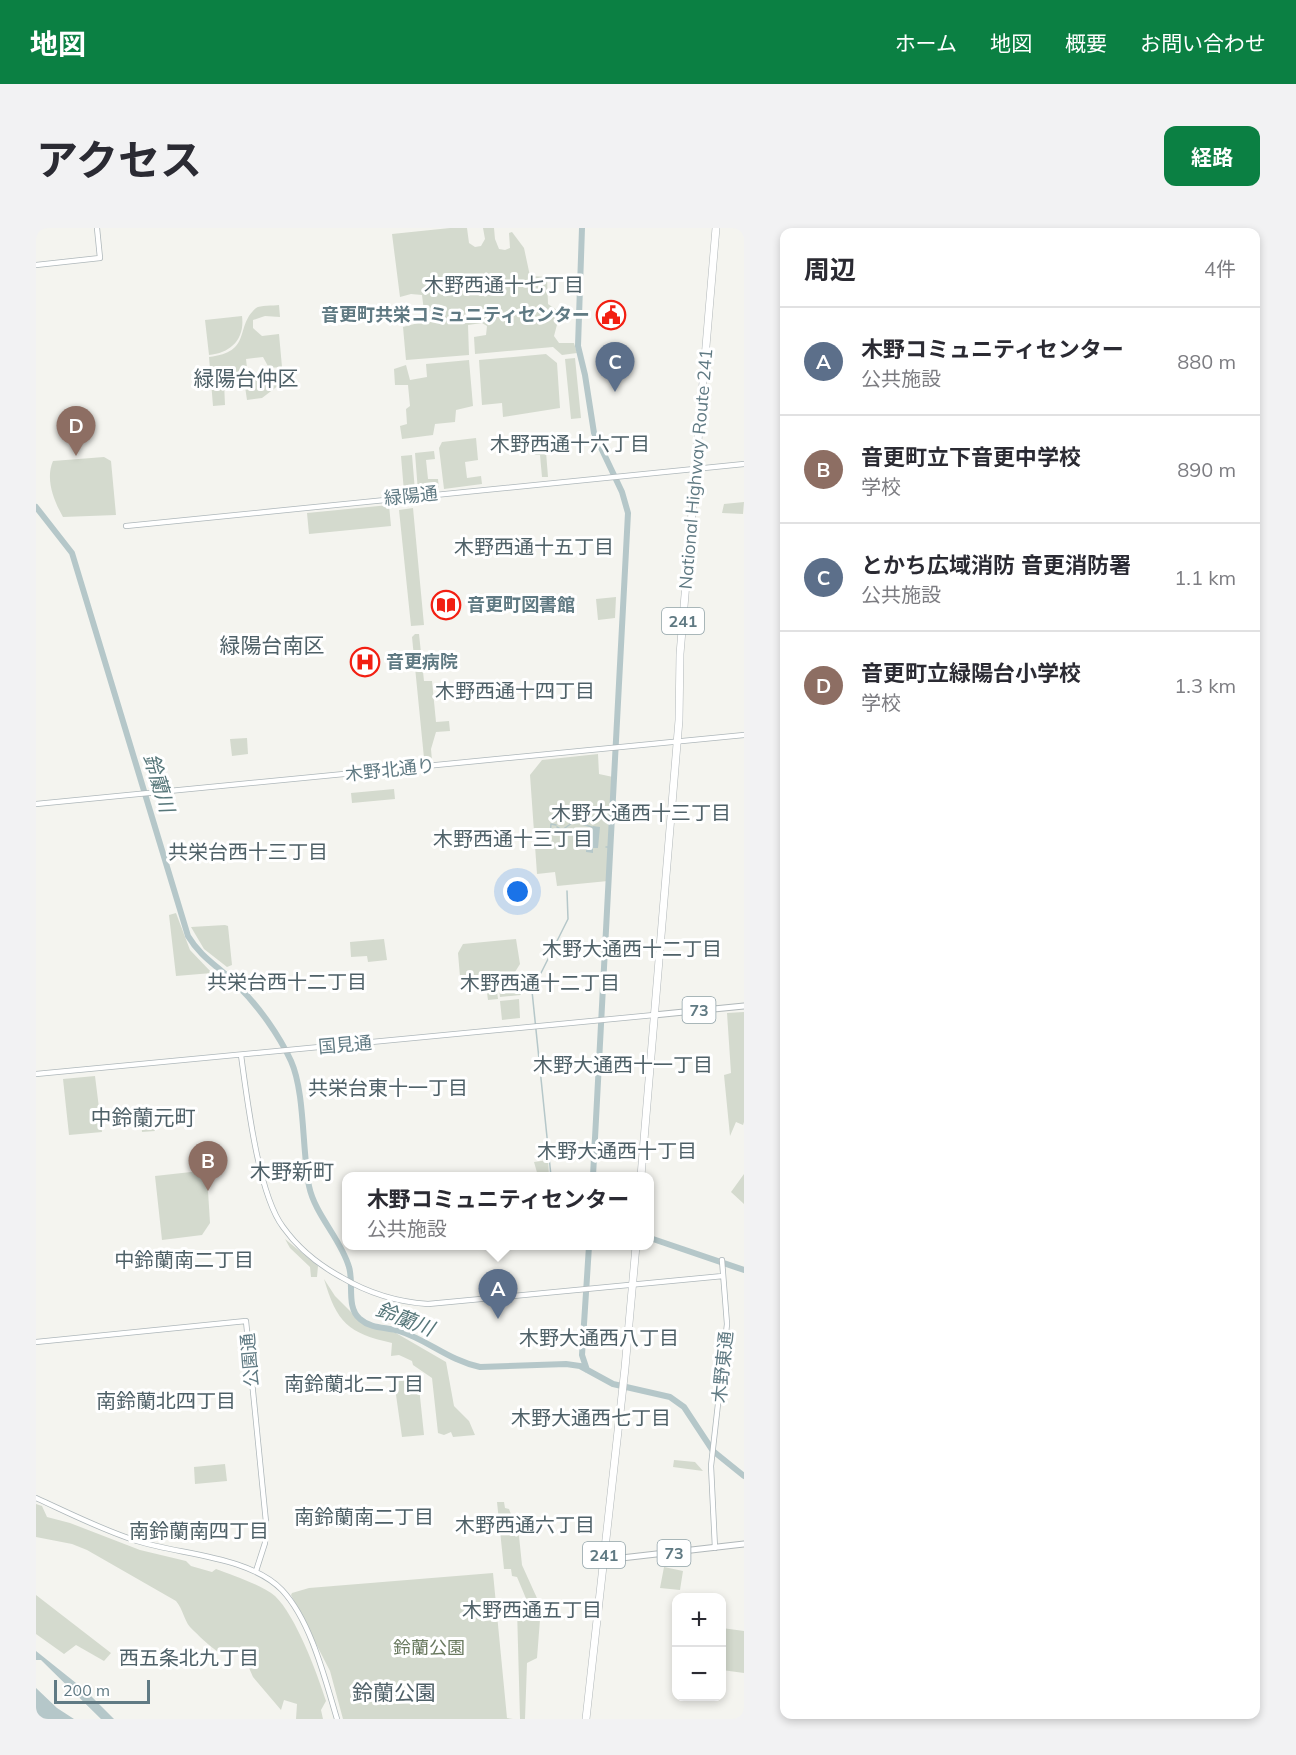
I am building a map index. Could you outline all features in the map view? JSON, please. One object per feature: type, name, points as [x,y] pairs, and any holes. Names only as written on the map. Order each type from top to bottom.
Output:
[{"type":"highway","name":"National Highway Route 241","points":[[641,1172],[677,742],[680,654],[716,228]]},
{"type":"highway","name":"241","points":[[586,1719],[623,1390],[636,1250]]},
{"type":"main road","name":"73","points":[[654,1015],[744,1006]]},
{"type":"main road","name":"73","points":[[604,1560],[744,1545]]},
{"type":"street","points":[[36,265],[100,258],[97,228]]},
{"type":"street","name":"緑陽通","points":[[126,526],[744,464]]},
{"type":"street","name":"木野北通り","points":[[36,804],[744,735]]},
{"type":"street","name":"国見通","points":[[36,1074],[654,1015]]},
{"type":"street","points":[[241,1055],[252,1127],[272,1206],[282,1226],[302,1247],[325,1268],[356,1285],[390,1298],[428,1304],[723,1276]]},
{"type":"street","name":"木野東通","points":[[715,1548],[711,1492],[712,1460],[727,1339],[722,1262]]},
{"type":"street","name":"公園通","points":[[36,1342],[246,1321],[266,1522],[265,1543],[256,1571]]},
{"type":"street","points":[[36,1498],[135,1541],[256,1571],[274,1583],[292,1605],[324,1671],[337,1719]]},
{"type":"green space","points":[[467,228],[469,243],[475,247],[481,246],[485,239],[483,228],[494,228],[499,249],[505,250],[510,248],[509,233],[512,232],[524,248],[530,276],[547,277],[548,304],[564,315],[558,321],[554,336],[559,343],[574,343],[577,353],[562,355],[553,347],[475,354],[474,337],[486,335],[487,326],[482,323],[468,325],[469,355],[406,360],[403,327],[422,322],[424,311],[422,295],[411,294],[400,297],[392,234]]},
{"type":"green space","points":[[279,305],[280,317],[265,316],[253,320],[253,328],[262,336],[279,334],[282,367],[269,368],[263,357],[246,359],[248,377],[282,374],[283,382],[262,398],[247,400],[244,380],[224,382],[225,405],[213,406],[209,357],[232,350],[241,338],[249,315],[256,308]]},
{"type":"green space","points":[[242,316],[241,332],[235,343],[224,351],[209,355],[205,320]]},
{"type":"green space","points":[[546,354],[557,363],[560,408],[503,417],[502,403],[482,405],[479,360]]},
{"type":"green space","points":[[575,358],[581,418],[571,419],[565,359]]},
{"type":"green space","points":[[469,360],[473,406],[456,410],[455,422],[435,424],[433,435],[402,439],[400,426],[407,424],[406,409],[410,406],[408,385],[395,385],[394,369],[406,365],[410,380],[427,377],[426,364]]},
{"type":"green space","points":[[476,438],[478,460],[465,462],[467,478],[481,476],[482,484],[444,489],[439,448],[442,442]]},
{"type":"green space","points":[[545,439],[548,477],[542,477],[540,455],[534,455],[532,440]]},
{"type":"green space","points":[[434,451],[435,459],[426,460],[428,479],[438,479],[439,490],[418,492],[415,453]]},
{"type":"green space","points":[[412,455],[415,491],[404,492],[401,456]]},
{"type":"green space","points":[[104,457],[111,461],[116,515],[63,517],[50,482],[53,461]]},
{"type":"green space","points":[[744,502],[743,514],[722,513],[724,504]]},
{"type":"green space","points":[[389,505],[391,526],[309,534],[307,513]]},
{"type":"green space","points":[[413,508],[424,625],[411,626],[399,510]]},
{"type":"green space","points":[[616,597],[615,618],[598,620],[596,599]]},
{"type":"green space","points":[[419,634],[424,681],[432,681],[436,722],[449,721],[450,731],[436,732],[431,749],[432,761],[424,758],[412,637]]},
{"type":"green space","points":[[247,738],[248,754],[232,756],[230,739]]},
{"type":"green space","points":[[598,754],[599,774],[613,777],[608,881],[557,886],[555,872],[537,874],[530,775],[542,760]]},
{"type":"green space","points":[[394,789],[395,799],[352,803],[351,793]]},
{"type":"green space","points":[[176,913],[190,950],[212,973],[176,976],[169,915]]},
{"type":"green space","points":[[228,926],[232,965],[227,967],[204,949],[191,927]]},
{"type":"green space","points":[[384,939],[387,960],[368,962],[367,956],[351,957],[350,942]]},
{"type":"green space","points":[[516,939],[520,964],[515,972],[460,977],[458,953],[463,944]]},
{"type":"green space","points":[[520,974],[521,995],[500,997],[497,976]]},
{"type":"green space","points":[[495,977],[498,999],[488,1000],[485,978]]},
{"type":"green space","points":[[519,999],[520,1018],[502,1020],[500,1001]]},
{"type":"green space","points":[[744,1012],[744,1122],[743,1125],[736,1122],[730,1136],[724,1075],[731,1073],[727,1013]]},
{"type":"green space","points":[[95,1076],[102,1132],[69,1135],[63,1079]]},
{"type":"green space","points":[[153,1107],[155,1131],[142,1132],[140,1108]]},
{"type":"green space","points":[[548,1160],[549,1172],[537,1172],[534,1162]]},
{"type":"green space","points":[[200,1171],[207,1175],[210,1223],[202,1235],[162,1240],[155,1176]]},
{"type":"green space","points":[[744,1174],[744,1204],[731,1192]]},
{"type":"green space","points":[[285,1239],[318,1266],[317,1277],[311,1277],[310,1267],[290,1248]]},
{"type":"green space","points":[[324,1279],[335,1296],[363,1324],[396,1333],[446,1362],[454,1406],[469,1421],[475,1435],[453,1437],[451,1432],[444,1435],[438,1433],[432,1378],[413,1365],[412,1361],[399,1355],[391,1356],[392,1343],[365,1335],[346,1324],[334,1306]]},
{"type":"green space","points":[[414,1379],[419,1387],[424,1435],[402,1437],[394,1381]]},
{"type":"green space","points":[[674,1460],[695,1462],[703,1471],[673,1467]]},
{"type":"green space","points":[[225,1464],[227,1481],[195,1484],[194,1467]]},
{"type":"green space","points":[[497,1502],[504,1502],[505,1508],[509,1509],[519,1536],[522,1565],[541,1607],[537,1658],[527,1663],[525,1719],[520,1719],[517,1609],[530,1608],[517,1577],[512,1576],[511,1569],[504,1569]]},
{"type":"green space","points":[[36,1504],[42,1506],[47,1517],[70,1523],[140,1550],[186,1561],[191,1566],[212,1572],[216,1569],[255,1584],[275,1596],[291,1617],[311,1661],[326,1701],[321,1710],[323,1719],[296,1719],[297,1704],[284,1700],[281,1710],[253,1677],[242,1652],[233,1650],[220,1653],[212,1648],[190,1627],[176,1601],[87,1550],[72,1544],[36,1537]]},
{"type":"green space","points":[[664,1567],[683,1571],[680,1590],[660,1588]]},
{"type":"green space","name":"鈴蘭公園","points":[[493,1573],[507,1718],[513,1719],[343,1719],[330,1671],[292,1593],[309,1588]]},
{"type":"green space","points":[[36,1595],[111,1653],[104,1661],[76,1645],[64,1654],[36,1634]]},
{"type":"green space","points":[[726,1629],[744,1631],[744,1673],[726,1671]]},
{"type":"shaded area","points":[[593,826],[600,827],[598,848],[593,848],[593,853],[586,852],[587,831],[592,831]]},
{"type":"shaded area","points":[[36,1651],[86,1691],[114,1719],[101,1719],[41,1660],[36,1660]]},
{"type":"shaded area","points":[[36,1688],[57,1708],[74,1719],[36,1719]]},
{"type":"waterway","points":[[582,228],[578,346],[594,433],[622,492],[628,513],[593,1172]]},
{"type":"waterway","name":"鈴蘭川","points":[[36,507],[72,553],[188,936],[199,951],[254,1003],[275,1031],[291,1061],[299,1089],[309,1186],[312,1197],[349,1267],[352,1302],[356,1314],[369,1325],[399,1331],[458,1360],[480,1367],[566,1364],[580,1366],[613,1384],[670,1397],[684,1407],[713,1451],[744,1476]]},
{"type":"waterway","points":[[557,827],[562,830],[572,823]]},
{"type":"waterway","points":[[550,836],[551,824],[556,825]]},
{"type":"waterway","points":[[582,824],[595,828]]},
{"type":"waterway","points":[[606,847],[612,847]]},
{"type":"waterway","points":[[551,1172],[532,991],[568,919],[567,891]]},
{"type":"waterway","points":[[654,1239],[744,1270]]},
{"type":"waterway","points":[[587,1370],[582,1355],[589,1250]]},
{"type":"place","name":"音更町共栄コミュニティセンター","points":[[611,315]]},
{"type":"place","name":"とかち広域消防 音更消防署","points":[[615,392]]},
{"type":"place","name":"音更町立緑陽台小学校","points":[[76,456]]},
{"type":"place","name":"音更町図書館","points":[[446,605]]},
{"type":"place","name":"音更病院","points":[[365,662]]},
{"type":"place","name":"音更町立下音更中学校","points":[[208,1191]]},
{"type":"place","name":"木野コミュニティセンター","points":[[498,1319]]},
{"type":"district","name":"木野西通十七丁目","points":[[504,285]]},
{"type":"district","name":"緑陽台仲区","points":[[246,379]]},
{"type":"district","name":"木野西通十六丁目","points":[[570,444]]},
{"type":"district","name":"木野西通十五丁目","points":[[534,547]]},
{"type":"district","name":"緑陽台南区","points":[[272,646]]},
{"type":"district","name":"木野西通十四丁目","points":[[515,691]]},
{"type":"district","name":"木野大通西十三丁目","points":[[641,813]]},
{"type":"district","name":"木野西通十三丁目","points":[[513,839]]},
{"type":"district","name":"共栄台西十三丁目","points":[[248,852]]},
{"type":"district","name":"木野大通西十二丁目","points":[[632,949]]},
{"type":"district","name":"共栄台西十二丁目","points":[[287,982]]},
{"type":"district","name":"木野西通十二丁目","points":[[540,983]]},
{"type":"district","name":"木野大通西十一丁目","points":[[623,1065]]},
{"type":"district","name":"共栄台東十一丁目","points":[[388,1088]]},
{"type":"district","name":"中鈴蘭元町","points":[[143,1118]]},
{"type":"district","name":"木野大通西十丁目","points":[[617,1151]]},
{"type":"district","name":"木野新町","points":[[292,1172]]},
{"type":"district","name":"中鈴蘭南二丁目","points":[[184,1260]]},
{"type":"district","name":"木野大通西八丁目","points":[[599,1338]]},
{"type":"district","name":"南鈴蘭北二丁目","points":[[354,1384]]},
{"type":"district","name":"南鈴蘭北四丁目","points":[[166,1401]]},
{"type":"district","name":"木野大通西七丁目","points":[[591,1418]]},
{"type":"district","name":"南鈴蘭南二丁目","points":[[364,1517]]},
{"type":"district","name":"木野西通六丁目","points":[[525,1525]]},
{"type":"district","name":"南鈴蘭南四丁目","points":[[199,1531]]},
{"type":"district","name":"木野西通五丁目","points":[[532,1610]]},
{"type":"district","name":"西五条北九丁目","points":[[189,1658]]},
{"type":"district","name":"鈴蘭公園","points":[[394,1693]]}]
